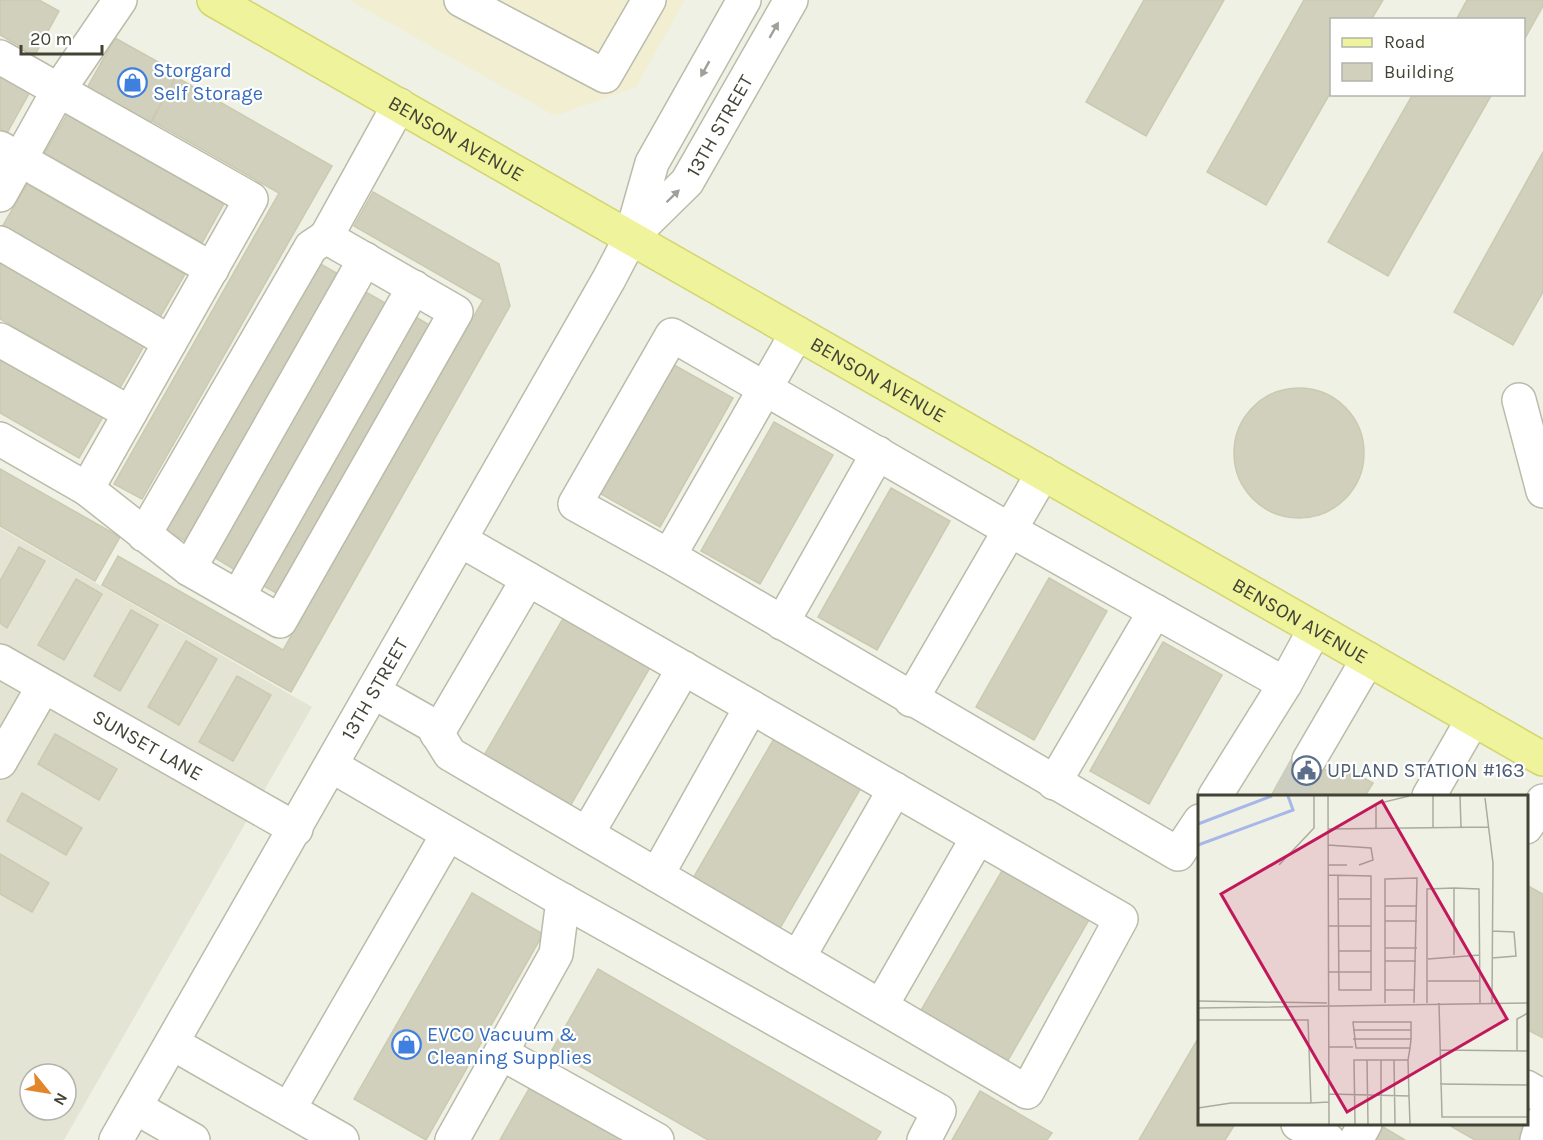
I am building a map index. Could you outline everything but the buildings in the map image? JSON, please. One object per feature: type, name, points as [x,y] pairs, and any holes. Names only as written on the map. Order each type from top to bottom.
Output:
[{"type":"main road","name":"BENSON AVENUE","points":[[214,0],[1543,759]]},
{"type":"street","points":[[0,195],[10,154],[58,91],[120,0]]},
{"type":"street","points":[[461,0],[604,76],[649,0]]},
{"type":"street","name":"13TH STREET","points":[[116,1140],[332,766],[631,237],[652,163],[744,0]]},
{"type":"street","name":"13TH STREET","points":[[631,237],[687,182],[791,0]]},
{"type":"street","points":[[0,57],[251,199],[87,489]]},
{"type":"street","points":[[144,535],[311,247],[326,237],[399,105]]},
{"type":"street","points":[[10,154],[212,269]]},
{"type":"street","points":[[0,439],[87,489],[189,569],[280,621],[456,312],[326,237]]},
{"type":"street","points":[[0,243],[170,342]]},
{"type":"street","points":[[189,569],[365,260]]},
{"type":"street","points":[[238,597],[414,287]]},
{"type":"street","points":[[669,556],[797,333]]},
{"type":"street","points":[[1198,824],[1178,854],[911,700],[669,556],[575,504],[672,335],[766,387],[1010,530],[1285,684]]},
{"type":"street","points":[[0,340],[130,413]]},
{"type":"street","points":[[1519,400],[1543,491]]},
{"type":"street","points":[[782,623],[878,453]]},
{"type":"street","points":[[911,700],[1043,473]]},
{"type":"street","points":[[374,692],[432,725],[450,754],[1027,1092],[1121,919],[460,540]]},
{"type":"street","points":[[437,734],[528,579]]},
{"type":"street","points":[[1054,783],[1155,611]]},
{"type":"street","points":[[1216,795],[1285,684],[1315,629]]},
{"type":"street","points":[[1310,760],[1368,659]]},
{"type":"street","name":"SUNSET LANE","points":[[0,661],[296,829]]},
{"type":"street","points":[[587,834],[684,668]]},
{"type":"street","points":[[0,762],[43,687]]},
{"type":"street","points":[[657,875],[751,706]]},
{"type":"street","points":[[1430,795],[1473,719]]},
{"type":"street","points":[[332,766],[853,1065],[939,1111],[924,1140]]},
{"type":"street","points":[[798,958],[895,789]]},
{"type":"street","points":[[1528,825],[1543,801]]},
{"type":"street","points":[[289,1109],[448,834]]},
{"type":"street","points":[[881,1006],[978,837]]},
{"type":"street","points":[[452,1140],[556,954],[563,900]]},
{"type":"street","points":[[172,1043],[342,1140]]},
{"type":"street","points":[[501,1053],[657,1140]]},
{"type":"street","points":[[1528,1088],[1543,1096]]},
{"type":"street","points":[[135,1107],[193,1140]]},
{"type":"street","points":[[1537,1140],[1543,1120]]},
{"type":"street","points":[[1300,1125],[1328,1140]]},
{"type":"street","points":[[1356,1140],[1364,1125]]},
{"type":"shaded area","points":[[349,0],[685,0],[636,87],[555,116]]},
{"type":"shaded area","points":[[0,528],[312,707],[78,1116],[78,1062],[18,1062],[18,1122],[74,1122],[64,1140],[0,1140]]},
{"type":"tunnel","points":[[1290,795],[1309,760]]},
{"type":"place","name":"Storgard Self Storage","points":[[132,82]]},
{"type":"place","name":"UPLAND STATION #163","points":[[1306,770]]},
{"type":"place","name":"EVCO Vacuum & Cleaning Supplies","points":[[406,1045]]}]
